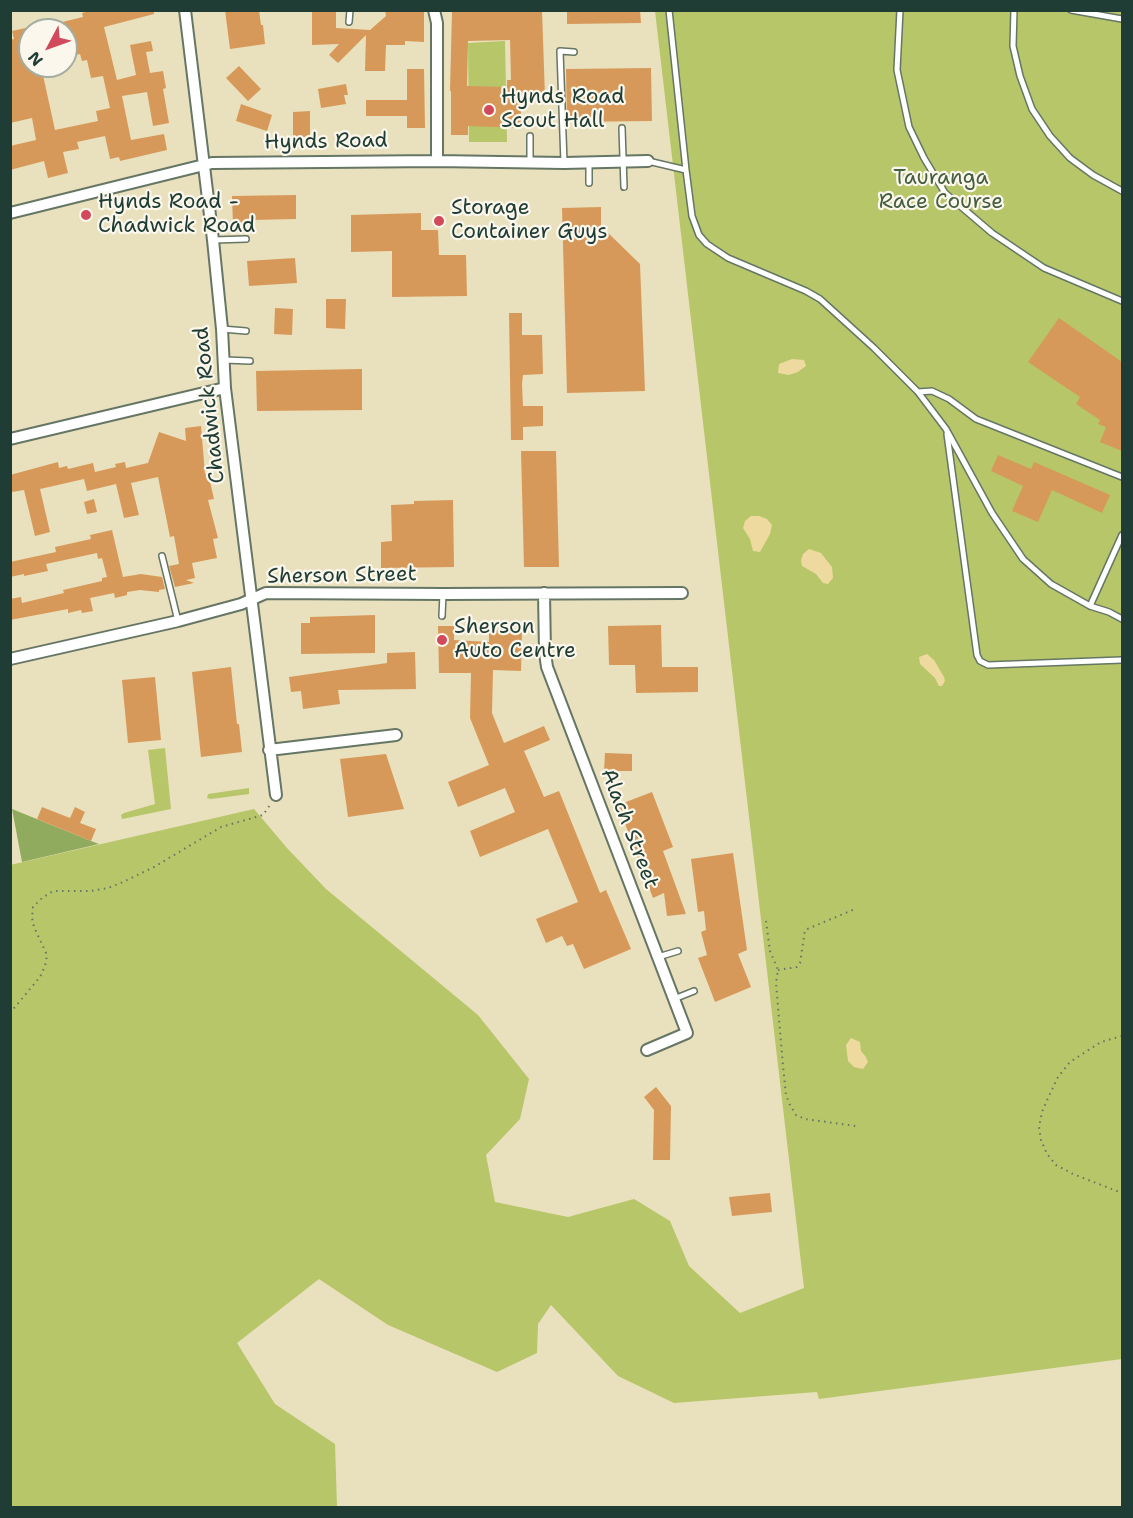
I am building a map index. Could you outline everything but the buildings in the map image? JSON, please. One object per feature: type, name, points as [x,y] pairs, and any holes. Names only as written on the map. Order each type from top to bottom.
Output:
[{"type":"street","name":"Chadwick Road","points":[[185,10],[213,240],[225,388],[276,795]]},
{"type":"street","points":[[434,10],[437,23],[437,160]]},
{"type":"street","name":"Hynds Road","points":[[10,213],[212,163],[437,160],[530,163],[648,161]]},
{"type":"street","points":[[10,439],[225,388]]},
{"type":"street","name":"Sherson Street","points":[[10,659],[178,621],[266,593],[682,593]]},
{"type":"street","name":"Alach Street","points":[[544,593],[547,667],[687,1033],[646,1050]]},
{"type":"street","points":[[269,750],[396,735]]},
{"type":"lane","points":[[349,22],[350,10]]},
{"type":"lane","points":[[669,10],[692,216],[699,235],[707,244],[728,258],[820,299],[874,348],[918,392],[946,429],[992,513],[1023,559],[1051,584],[1090,606],[1122,619]]},
{"type":"lane","points":[[900,10],[897,70],[909,127],[945,193],[992,233],[1044,268],[1122,301]]},
{"type":"lane","points":[[1014,10],[1014,46],[1020,76],[1032,109],[1050,136],[1070,158],[1122,191]]},
{"type":"lane","points":[[1071,10],[1122,19]]},
{"type":"lane","points":[[564,163],[560,51],[574,52]]},
{"type":"lane","points":[[622,128],[624,187]]},
{"type":"lane","points":[[530,136],[530,163]]},
{"type":"lane","points":[[648,161],[686,170]]},
{"type":"lane","points":[[589,163],[589,183]]},
{"type":"lane","points":[[213,240],[246,239]]},
{"type":"lane","points":[[222,329],[246,331]]},
{"type":"lane","points":[[222,360],[250,361]]},
{"type":"lane","points":[[918,392],[933,391],[949,399],[976,420],[1122,477]]},
{"type":"lane","points":[[946,429],[980,661],[988,665],[1122,660]]},
{"type":"lane","points":[[1090,606],[1122,535]]},
{"type":"lane","points":[[162,556],[178,621]]},
{"type":"lane","points":[[442,616],[443,594]]},
{"type":"lane","points":[[658,957],[678,951]]},
{"type":"lane","points":[[674,999],[694,991]]},
{"type":"path","points":[[10,1013],[40,977],[45,966],[46,955],[32,918],[33,907],[42,898],[53,891],[90,891],[108,888],[123,882],[154,867],[221,827],[263,815],[276,795]]},
{"type":"path","points":[[778,970],[797,967],[800,963],[805,930],[855,909]]},
{"type":"path","points":[[766,921],[770,951],[778,970],[776,983],[783,1066],[786,1095],[790,1105],[796,1115],[805,1119],[856,1126]]},
{"type":"path","points":[[1122,1036],[1101,1042],[1070,1062],[1058,1077],[1042,1112],[1039,1127],[1047,1154],[1056,1165],[1122,1193]]},
{"type":"green space","name":"Tauranga Race Course","points":[[655,11],[1122,11],[1122,1359],[819,1399],[817,1392],[674,1403],[618,1376],[551,1305],[538,1324],[537,1353],[497,1372],[388,1325],[319,1279],[237,1343],[275,1404],[335,1444],[337,1507],[11,1507],[10,865],[254,809],[326,889],[478,1015],[529,1079],[520,1119],[486,1155],[495,1202],[568,1217],[634,1199],[670,1221],[689,1266],[740,1313],[804,1288]]},
{"type":"green space","points":[[505,41],[507,142],[469,142],[468,43]]},
{"type":"green space","points":[[165,748],[171,809],[122,819],[121,815],[124,813],[155,804],[148,750]]},
{"type":"green space","points":[[249,788],[249,794],[207,798],[208,794]]},
{"type":"green space","points":[[12,809],[91,841],[99,844],[22,862]]},
{"type":"sand","points":[[792,359],[804,360],[806,366],[789,375],[778,373],[779,364]]},
{"type":"sand","points":[[751,516],[767,519],[772,525],[770,534],[760,552],[753,551],[750,539],[743,528],[745,521]]},
{"type":"sand","points":[[809,549],[821,553],[832,567],[833,578],[828,584],[823,583],[816,574],[802,566],[803,554]]},
{"type":"sand","points":[[927,654],[934,660],[944,677],[945,681],[942,686],[939,686],[935,678],[920,664],[919,657]]},
{"type":"sand","points":[[851,1038],[860,1042],[861,1051],[868,1062],[863,1069],[854,1067],[848,1061],[846,1045]]},
{"type":"place","name":"Hynds Road Scout Hall","points":[[489,110]]},
{"type":"place","name":"Hynds Road - Chadwick Road","points":[[86,215]]},
{"type":"place","name":"Storage Container Guys","points":[[439,221]]},
{"type":"place","name":"Sherson Auto Centre","points":[[442,640]]}]
